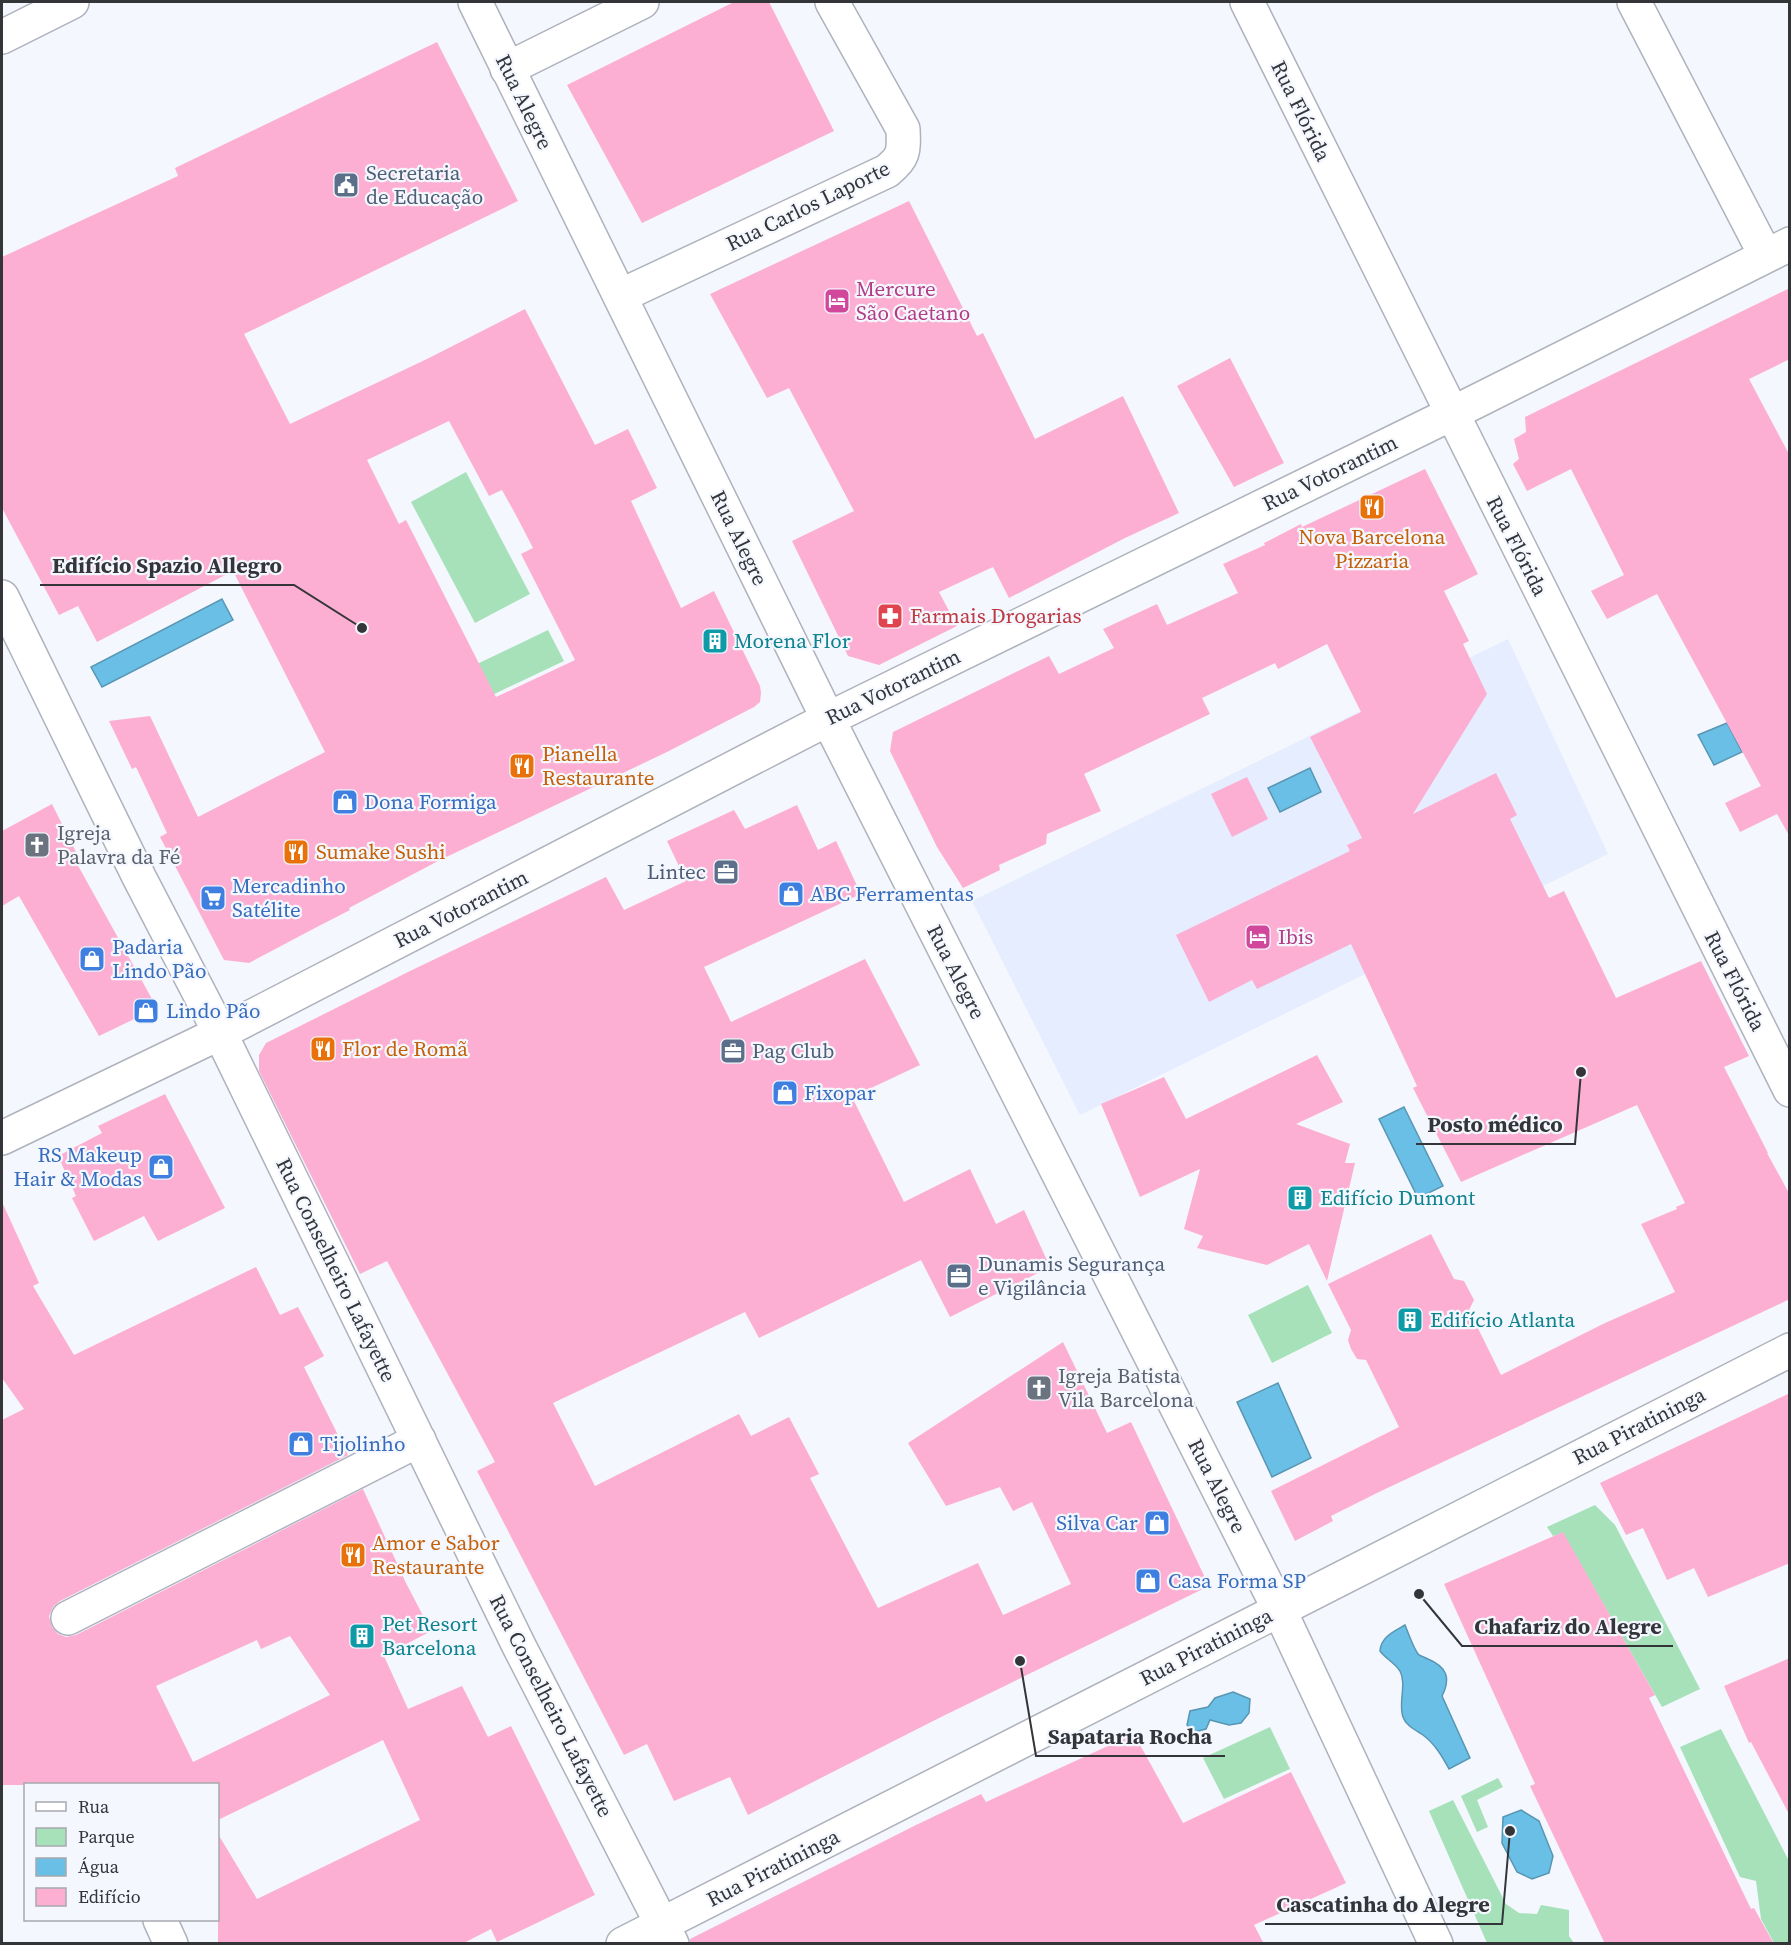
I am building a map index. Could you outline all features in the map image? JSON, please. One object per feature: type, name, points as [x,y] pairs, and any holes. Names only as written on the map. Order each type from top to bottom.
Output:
[{"type":"street","points":[[2,37],[72,2]]},
{"type":"street","name":"Rua Alegre","points":[[475,2],[828,719],[1279,1609],[1436,1944]]},
{"type":"street","points":[[507,69],[642,2]]},
{"type":"street","name":"Rua Carlos Laporte","points":[[620,296],[887,171],[899,161],[904,146],[903,129],[832,2]]},
{"type":"street","name":"Rua Flórida","points":[[1246,2],[1790,1090]]},
{"type":"street","points":[[1634,2],[1778,250]]},
{"type":"street","name":"Rua Votorantim","points":[[2,1138],[220,1033],[828,719],[1451,414],[1778,250]]},
{"type":"street","name":"Rua Conselheiro Lafayette","points":[[2,597],[139,877],[220,1033],[519,1646],[667,1934]]},
{"type":"street","name":"Rua Piratininga","points":[[623,1944],[667,1934],[1279,1609],[1790,1350]]},
{"type":"street","points":[[68,1618],[419,1440]]},
{"type":"street","points":[[160,1921],[171,1944]]},
{"type":"shaded area","points":[[1508,639],[1608,854],[1080,1115],[972,901]]},
{"type":"green space","points":[[466,472],[530,594],[475,623],[411,502]]},
{"type":"green space","points":[[548,630],[564,661],[467,707],[452,676]]},
{"type":"green space","points":[[1308,1285],[1332,1333],[1272,1363],[1248,1315]]},
{"type":"green space","points":[[1595,1505],[1615,1525],[1700,1689],[1662,1707],[1563,1533],[1553,1536],[1547,1527]]},
{"type":"green space","points":[[1270,1727],[1290,1769],[1224,1799],[1203,1758]]},
{"type":"green space","points":[[1721,1729],[1789,1861],[1789,1943],[1774,1943],[1761,1919],[1756,1881],[1740,1877],[1680,1747]]},
{"type":"green space","points":[[1498,1778],[1503,1787],[1477,1800],[1488,1827],[1477,1832],[1461,1796]]},
{"type":"green space","points":[[1453,1800],[1506,1904],[1519,1913],[1537,1914],[1541,1905],[1569,1910],[1569,1936],[1574,1943],[1487,1943],[1429,1811]]},
{"type":"water","points":[[222,599],[233,620],[102,687],[91,667]]},
{"type":"water","points":[[1727,723],[1742,752],[1714,765],[1698,735]]},
{"type":"water","points":[[1310,768],[1321,792],[1280,812],[1268,788]]},
{"type":"water","points":[[1404,1107],[1443,1186],[1418,1198],[1379,1119]]},
{"type":"water","points":[[1278,1383],[1311,1458],[1272,1477],[1237,1402]]},
{"type":"water","points":[[1405,1625],[1419,1655],[1434,1662],[1446,1674],[1445,1690],[1442,1696],[1470,1758],[1449,1769],[1431,1742],[1404,1720],[1401,1706],[1402,1676],[1398,1668],[1380,1651],[1385,1638]]},
{"type":"water","points":[[1233,1692],[1250,1699],[1249,1713],[1241,1723],[1229,1725],[1210,1720],[1206,1729],[1194,1732],[1187,1725],[1190,1711],[1208,1707],[1215,1698]]},
{"type":"water","points":[[1521,1810],[1539,1821],[1553,1856],[1549,1873],[1532,1879],[1517,1872],[1502,1843],[1503,1817]]},
{"type":"building","points":[[734,2],[769,2],[834,131],[642,223],[567,85]]},
{"type":"building","points":[[437,42],[518,201],[244,334],[290,424],[429,358],[525,309],[595,445],[628,429],[657,488],[631,501],[681,608],[714,591],[760,686],[761,693],[760,702],[754,707],[667,752],[440,860],[249,963],[224,960],[160,837],[167,833],[136,767],[132,769],[109,721],[150,716],[198,817],[325,752],[233,571],[97,642],[78,606],[59,615],[2,508],[2,257],[178,176],[175,168]],"holes":[[[449,421],[489,496],[502,490],[517,517],[533,548],[521,554],[575,660],[496,697],[406,520],[399,524],[367,460]]]},
{"type":"building","points":[[909,201],[977,336],[983,333],[1035,439],[1123,396],[1179,513],[1009,598],[993,567],[939,592],[957,626],[879,665],[848,656],[792,541],[854,511],[789,388],[767,398],[710,294]]},
{"type":"building","points":[[1790,288],[1790,359],[1749,379],[1790,456],[1790,837],[1777,814],[1740,832],[1725,803],[1761,786],[1657,594],[1607,619],[1591,591],[1624,575],[1571,469],[1527,491],[1513,464],[1519,459],[1514,439],[1526,432],[1525,417]]},
{"type":"building","points":[[1230,358],[1284,463],[1234,487],[1177,386]]},
{"type":"building","points":[[1425,469],[1478,574],[1444,591],[1469,641],[1463,644],[1487,694],[1413,814],[1496,773],[1517,815],[1510,819],[1549,898],[1564,891],[1616,998],[1701,961],[1749,1056],[1724,1067],[1790,1195],[1790,1299],[1381,1491],[1331,1516],[1333,1521],[1295,1541],[1271,1491],[1399,1427],[1366,1360],[1357,1359],[1351,1349],[1348,1340],[1351,1330],[1328,1284],[1431,1234],[1454,1279],[1464,1281],[1474,1300],[1469,1310],[1501,1375],[1605,1323],[1675,1292],[1641,1224],[1677,1209],[1676,1207],[1685,1203],[1637,1105],[1461,1182],[1413,1088],[1417,1086],[1351,944],[1257,989],[1252,980],[1209,1002],[1176,935],[1350,851],[1347,845],[1362,838],[1310,737],[1361,712],[1327,644],[1278,669],[1275,663],[1202,698],[1210,714],[1084,774],[1101,811],[1047,834],[1046,844],[999,865],[1000,870],[963,888],[937,847],[890,751],[893,732],[1049,656],[1059,674],[1114,648],[1103,629],[1157,604],[1167,625],[1238,593],[1223,564],[1265,545],[1264,543],[1301,524],[1302,527]]},
{"type":"building","points":[[1247,777],[1268,819],[1232,837],[1211,794]]},
{"type":"building","name":"Padaria Lindo Pão","points":[[52,804],[80,860],[76,862],[157,1008],[99,1036],[19,896],[2,906],[2,831]]},
{"type":"building","points":[[797,805],[818,850],[836,841],[861,894],[704,967],[731,1022],[865,959],[920,1065],[852,1097],[904,1202],[970,1169],[996,1224],[1024,1210],[1050,1267],[950,1317],[921,1260],[759,1338],[745,1312],[553,1403],[595,1486],[739,1414],[751,1436],[789,1417],[819,1474],[810,1478],[878,1608],[978,1563],[1003,1615],[1071,1584],[1032,1502],[1013,1511],[1000,1487],[946,1506],[908,1443],[1063,1342],[1107,1433],[1131,1422],[1209,1586],[939,1718],[748,1815],[730,1777],[674,1801],[647,1744],[624,1755],[477,1471],[495,1462],[387,1261],[360,1274],[259,1071],[259,1055],[266,1043],[606,877],[624,910],[686,881],[667,841],[734,810],[745,829]]},
{"type":"building","points":[[1317,1055],[1343,1102],[1296,1124],[1350,1144],[1345,1163],[1355,1163],[1327,1281],[1309,1244],[1267,1265],[1197,1248],[1203,1236],[1184,1229],[1200,1169],[1140,1197],[1101,1104],[1164,1077],[1186,1119]]},
{"type":"building","name":"RS Makeup Hair & Modas","points":[[165,1094],[225,1208],[158,1241],[144,1216],[94,1241],[72,1198],[76,1196],[58,1156],[102,1133],[98,1126]]},
{"type":"building","points":[[2,1202],[39,1283],[33,1286],[74,1355],[256,1267],[280,1315],[298,1307],[324,1356],[304,1367],[348,1455],[60,1601],[53,1607],[49,1616],[52,1627],[58,1634],[66,1637],[76,1635],[363,1489],[406,1583],[431,1631],[384,1656],[408,1709],[462,1686],[488,1737],[511,1726],[595,1895],[497,1942],[491,1929],[462,1944],[218,1944],[219,1836],[257,1899],[420,1820],[383,1740],[219,1820],[219,1783],[2,1785],[2,1420],[24,1409],[2,1378]],"holes":[[[290,1636],[330,1695],[193,1762],[156,1686],[257,1640],[261,1649]]]},
{"type":"building","points":[[1790,1393],[1790,1563],[1708,1597],[1694,1568],[1667,1580],[1643,1528],[1626,1535],[1600,1483]]},
{"type":"building","points":[[1563,1532],[1655,1695],[1649,1698],[1751,1909],[1754,1908],[1774,1944],[1605,1944],[1530,1786],[1535,1784],[1444,1584]]},
{"type":"building","points":[[1790,1658],[1790,1816],[1751,1742],[1749,1743],[1724,1686]]},
{"type":"building","points":[[1134,1734],[1183,1823],[1291,1772],[1346,1883],[1254,1925],[1264,1944],[690,1944],[690,1939],[981,1794],[986,1802]]},
{"type":"place","name":"Secretaria de Educação","points":[[346,185]]},
{"type":"place","name":"Mercure São Caetano","points":[[837,301]]},
{"type":"place","name":"Nova Barcelona Pizzaria","points":[[1372,507]]},
{"type":"place","name":"Farmais Drogarias","points":[[890,616]]},
{"type":"place","name":"Edifício Spazio Allegro","points":[[362,628]]},
{"type":"place","name":"Morena Flor","points":[[715,641]]},
{"type":"place","name":"Pianella Restaurante","points":[[522,766]]},
{"type":"place","name":"Dona Formiga","points":[[345,802]]},
{"type":"place","name":"Igreja Palavra da Fé","points":[[37,845]]},
{"type":"place","name":"Sumake Sushi","points":[[296,852]]},
{"type":"place","name":"Lintec","points":[[726,872]]},
{"type":"place","name":"ABC Ferramentas","points":[[791,894]]},
{"type":"place","name":"Mercadinho Satélite","points":[[213,898]]},
{"type":"place","name":"Ibis","points":[[1258,937]]},
{"type":"place","name":"Padaria Lindo Pão","points":[[92,959]]},
{"type":"place","name":"Lindo Pão","points":[[146,1011]]},
{"type":"place","name":"Flor de Romã","points":[[323,1049]]},
{"type":"place","name":"Pag Club","points":[[733,1051]]},
{"type":"place","name":"Posto médico","points":[[1581,1072]]},
{"type":"place","name":"Fixopar","points":[[785,1093]]},
{"type":"place","name":"RS Makeup Hair & Modas","points":[[161,1167]]},
{"type":"place","name":"Edifício Dumont","points":[[1300,1198]]},
{"type":"place","name":"Dunamis Segurança e Vigilância","points":[[959,1276]]},
{"type":"place","name":"Edifício Atlanta","points":[[1410,1320]]},
{"type":"place","name":"Igreja Batista Vila Barcelona","points":[[1039,1388]]},
{"type":"place","name":"Tijolinho","points":[[301,1444]]},
{"type":"place","name":"Silva Car","points":[[1157,1523]]},
{"type":"place","name":"Amor e Sabor Restaurante","points":[[353,1555]]},
{"type":"place","name":"Casa Forma SP","points":[[1148,1581]]},
{"type":"place","name":"Chafariz do Alegre","points":[[1419,1594]]},
{"type":"place","name":"Pet Resort Barcelona","points":[[362,1636]]},
{"type":"place","name":"Sapataria Rocha","points":[[1020,1661]]},
{"type":"place","name":"Cascatinha do Alegre","points":[[1510,1831]]}]
